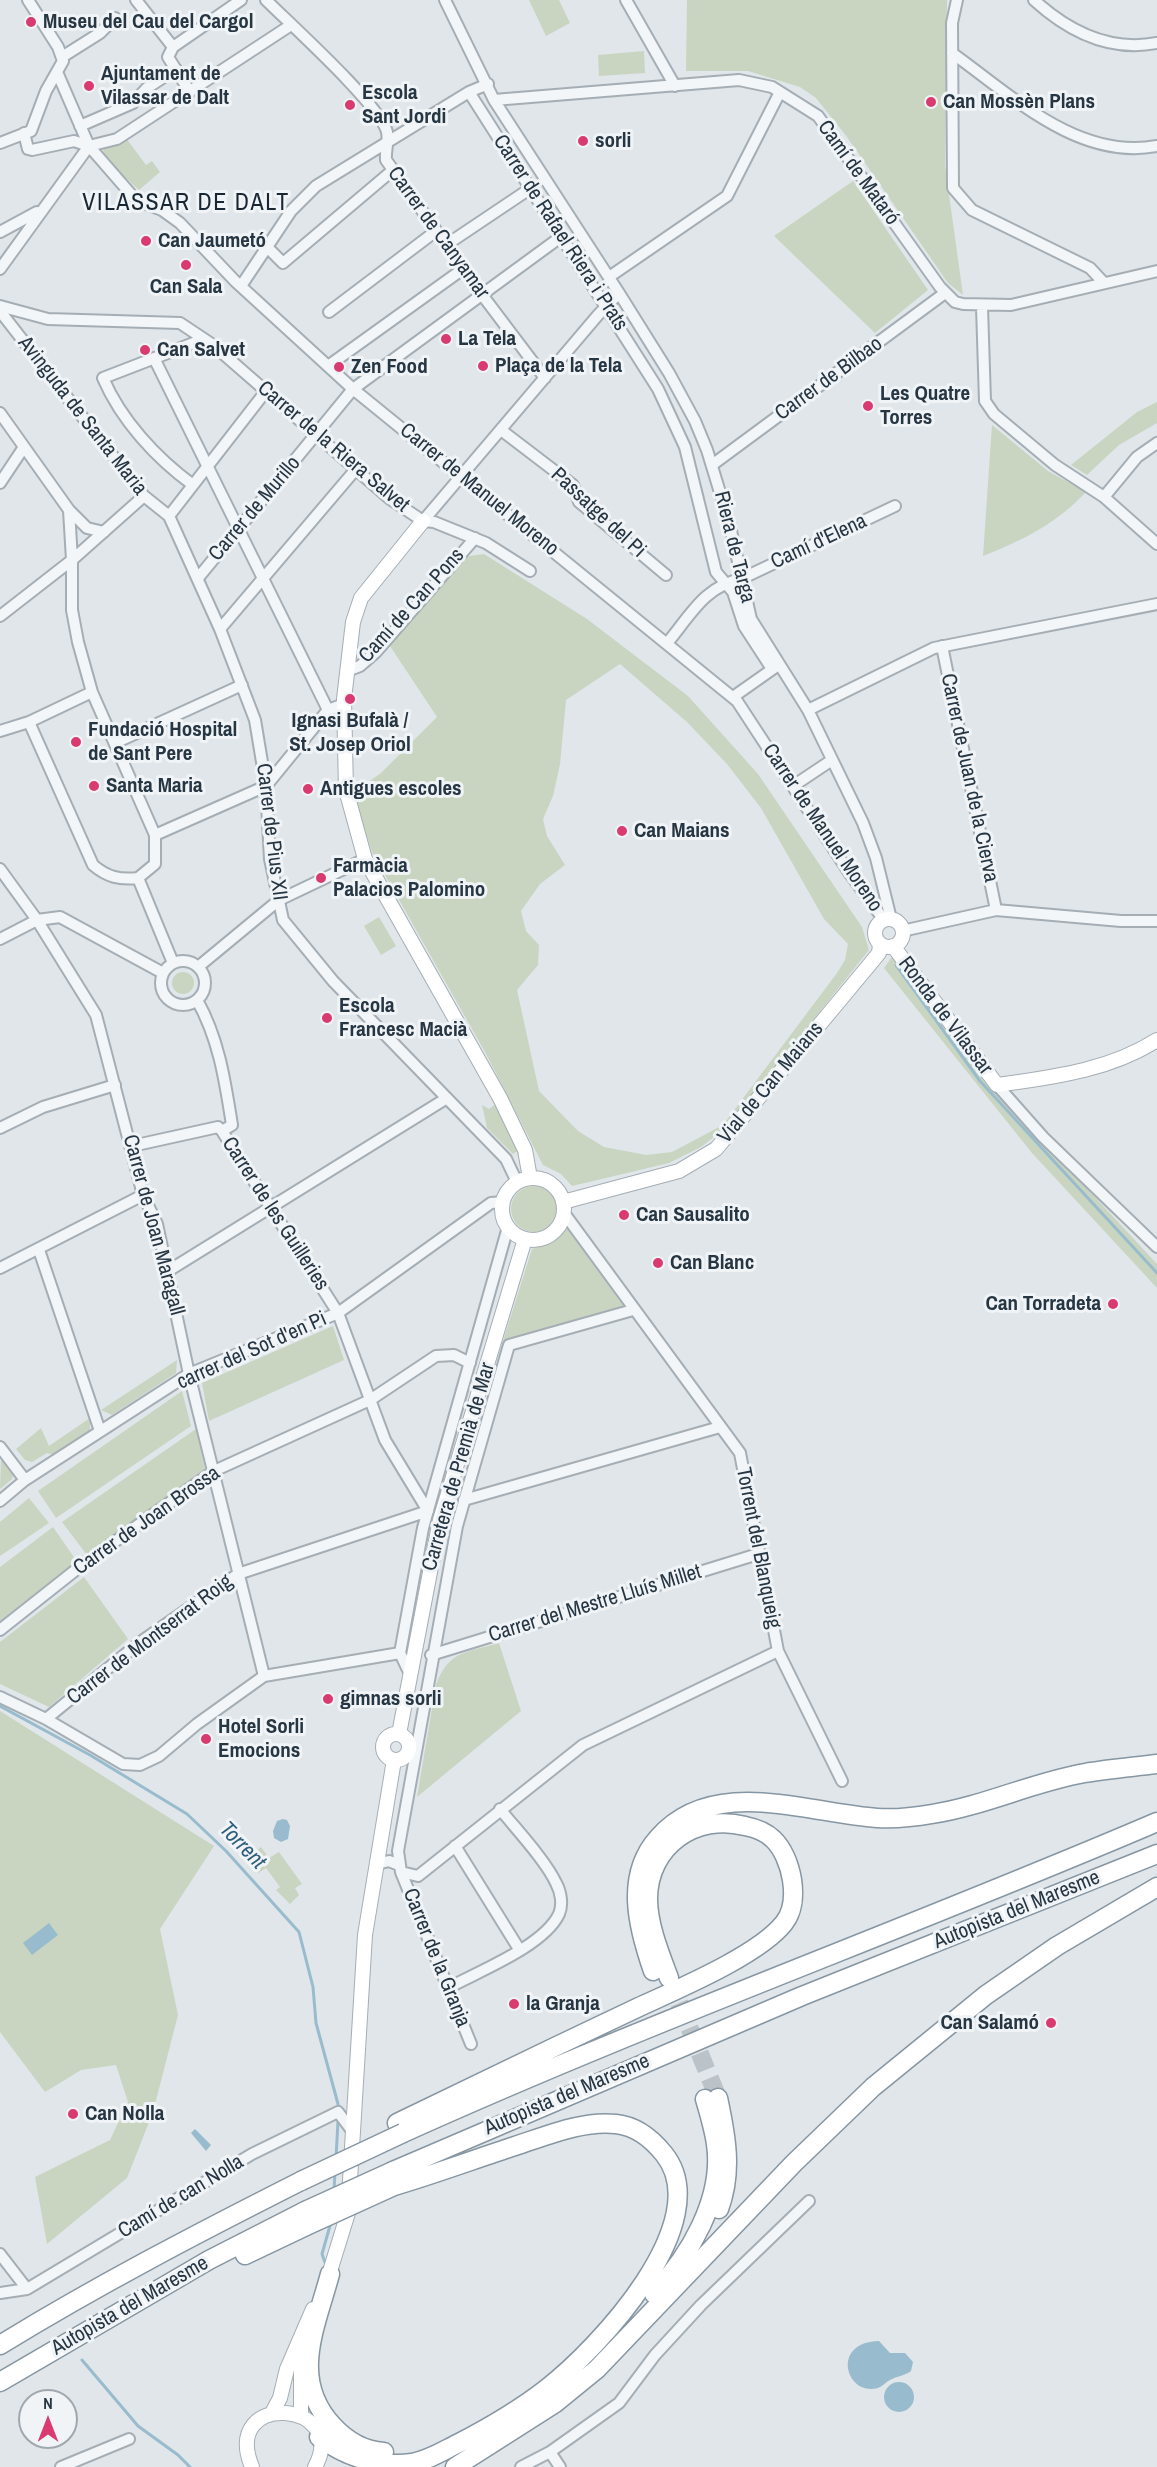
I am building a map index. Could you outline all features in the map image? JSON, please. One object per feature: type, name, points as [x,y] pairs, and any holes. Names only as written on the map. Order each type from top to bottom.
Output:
[{"type":"highway","points":[[668,1984],[641,1935],[636,1898],[641,1867],[651,1845],[682,1815],[704,1806],[730,1802],[796,1806],[880,1819],[933,1814],[1084,1773],[1157,1764]]},
{"type":"highway","points":[[400,2128],[668,1984],[765,1942],[786,1921],[794,1892],[792,1873],[774,1839],[758,1829],[722,1822],[691,1829],[676,1837],[663,1851],[654,1871],[648,1899],[658,1950],[668,1984]]},
{"type":"highway","name":"Autopista del Maresme","points":[[0,2345],[66,2304],[181,2241],[400,2128],[1008,1886],[1157,1822]]},
{"type":"highway","name":"Autopista del Maresme","points":[[0,2382],[86,2330],[305,2218],[802,1996],[1157,1854]]},
{"type":"highway","points":[[439,2467],[462,2462],[554,2404],[597,2369],[794,2163],[882,2080],[986,1995],[1057,1946],[1157,1887]]},
{"type":"highway","points":[[319,2437],[333,2447],[375,2463],[414,2463],[444,2452],[479,2433],[548,2388],[569,2379],[621,2331],[663,2284],[701,2228],[714,2185],[717,2145],[711,2098],[727,2143],[727,2185],[712,2227],[670,2293]]},
{"type":"highway","points":[[393,2178],[591,2124],[617,2124],[640,2131],[655,2143],[670,2162],[679,2186],[680,2204],[676,2222],[665,2247],[635,2295],[613,2324],[548,2388]]},
{"type":"highway","points":[[330,2274],[309,2352],[308,2383],[321,2413],[343,2436],[372,2451],[408,2454],[454,2445]]},
{"type":"street","points":[[0,142],[31,131],[46,90],[58,75],[63,61],[60,52],[28,0]]},
{"type":"street","points":[[136,0],[173,47]]},
{"type":"street","points":[[190,92],[168,57],[173,47],[241,0]]},
{"type":"street","name":"Carrer de Canyamar","points":[[266,0],[360,94],[382,122],[387,133],[386,160],[463,269],[545,378]]},
{"type":"street","points":[[626,0],[675,86]]},
{"type":"street","points":[[957,0],[952,23],[953,188],[972,210],[1090,268],[1104,283]]},
{"type":"street","points":[[1034,0],[1071,28],[1102,41],[1129,46],[1157,43]]},
{"type":"street","name":"Riera de Targa","points":[[448,1],[494,100],[619,293],[695,422],[712,465],[743,578],[751,619],[776,667],[808,710],[863,823],[876,858],[888,920]]},
{"type":"street","points":[[60,52],[100,33],[116,18]]},
{"type":"street","points":[[24,133],[28,149],[32,150],[74,141],[89,146],[117,140],[291,25]]},
{"type":"street","points":[[952,53],[1035,113],[1072,135],[1106,146],[1127,148],[1157,146]]},
{"type":"street","points":[[80,126],[133,104],[147,88],[176,69]]},
{"type":"street","name":"Carrer de Manuel Moreno","points":[[58,75],[89,146],[136,200],[162,210],[180,223],[240,286],[353,389],[733,697],[848,871],[888,920]]},
{"type":"street","name":"Camí de Mataró","points":[[494,100],[739,80],[772,87],[818,116],[945,293],[955,302],[982,307],[1022,305],[1157,271]]},
{"type":"street","points":[[240,286],[291,211],[316,186],[469,92],[488,84]]},
{"type":"street","name":"Carrer de Rafael Riera i Prats","points":[[469,92],[562,236],[605,308],[621,327],[675,421],[698,493],[711,559],[722,583],[733,592],[744,626],[776,667]]},
{"type":"street","points":[[609,277],[727,196],[780,92]]},
{"type":"street","points":[[0,268],[89,146]]},
{"type":"street","points":[[267,247],[283,263],[393,170]]},
{"type":"street","points":[[446,245],[531,188]]},
{"type":"street","points":[[0,232],[20,224],[45,207]]},
{"type":"street","points":[[329,312],[436,231]]},
{"type":"street","name":"Carrer de Murillo","points":[[198,578],[353,389],[562,236]]},
{"type":"street","points":[[328,366],[463,269]]},
{"type":"street","points":[[523,1180],[525,1150],[500,1098],[365,859],[346,790],[344,704],[347,671],[353,622],[361,598],[423,521],[619,293]]},
{"type":"street","name":"Carrer de Bilbao","points":[[712,465],[945,293]]},
{"type":"street","name":"Carrer de la Riera Salvet","points":[[0,306],[48,320],[180,323],[204,339],[390,499],[423,521],[475,538],[530,571]]},
{"type":"street","points":[[982,307],[982,375],[985,401],[990,409],[1055,465],[1104,496],[1157,544]]},
{"type":"street","name":"Avinguda de Santa Maria","points":[[0,311],[144,496],[169,516]]},
{"type":"street","points":[[194,485],[134,428],[111,396],[103,378],[204,339]]},
{"type":"street","points":[[154,358],[328,710]]},
{"type":"street","points":[[169,516],[266,391]]},
{"type":"street","points":[[0,413],[69,510],[87,528],[104,532]]},
{"type":"street","name":"Passatge del Pi","points":[[501,430],[573,485],[579,502],[666,575]]},
{"type":"street","points":[[1104,496],[1137,457],[1157,443]]},
{"type":"street","points":[[0,483],[24,447]]},
{"type":"street","points":[[220,629],[356,469]]},
{"type":"street","points":[[0,616],[72,560],[144,496]]},
{"type":"street","name":"Camí d'Elena","points":[[722,583],[743,578],[895,506]]},
{"type":"street","points":[[29,722],[93,865],[104,874],[116,879],[138,878],[155,864],[155,835],[92,692],[72,610],[69,510]]},
{"type":"street","name":"Carrer de Pius XII","points":[[169,516],[220,629],[255,720],[266,786],[270,859],[283,920],[333,981],[506,1159],[523,1180]]},
{"type":"street","name":"Camí de Can Pons","points":[[347,671],[360,666],[376,652],[475,538]]},
{"type":"street","points":[[668,642],[708,593],[722,583]]},
{"type":"street","points":[[808,710],[934,648],[1157,604]]},
{"type":"street","name":"Carrer de Juan de la Cierva","points":[[942,646],[996,910]]},
{"type":"street","points":[[733,697],[776,667]]},
{"type":"street","points":[[115,743],[242,685]]},
{"type":"street","points":[[0,731],[29,722],[92,692]]},
{"type":"street","points":[[155,835],[266,786],[328,710],[344,704]]},
{"type":"street","points":[[793,786],[832,760]]},
{"type":"street","points":[[198,967],[279,900],[365,859]]},
{"type":"street","name":"Carrer de Joan Maragall","points":[[0,869],[37,921],[96,1015],[132,1146],[143,1196],[157,1224],[189,1374],[264,1676]]},
{"type":"street","points":[[138,878],[173,963]]},
{"type":"street","points":[[902,931],[996,910],[1121,921],[1157,921]]},
{"type":"street","points":[[0,939],[37,921],[60,917],[163,973]]},
{"type":"street","points":[[888,920],[900,924],[902,931],[901,940],[887,945],[875,932],[888,920]]},
{"type":"street","name":"Ronda de Vilassar","points":[[887,945],[997,1085]]},
{"type":"street","name":"Vial de Can Maians","points":[[564,1207],[679,1171],[716,1149],[887,945]]},
{"type":"street","points":[[184,961],[198,967],[205,982],[204,990],[197,1000],[187,1005],[172,1003],[162,991],[163,973],[173,963],[184,961]]},
{"type":"street","points":[[197,1000],[208,1019],[218,1045],[225,1080],[232,1125],[222,1131]]},
{"type":"street","points":[[997,1085],[1069,1075],[1095,1068],[1157,1041]]},
{"type":"street","points":[[0,1128],[43,1107],[115,1085]]},
{"type":"street","points":[[997,1085],[1043,1137],[1157,1247]]},
{"type":"street","points":[[168,1271],[447,1098]]},
{"type":"street","name":"Carrer de les Guilleries","points":[[132,1146],[218,1127],[222,1131],[338,1312],[385,1440],[428,1511]]},
{"type":"street","points":[[409,1672],[400,1653],[428,1511],[508,1227],[502,1210],[503,1202],[510,1187],[523,1180],[546,1181],[554,1186],[564,1207],[561,1223],[547,1237],[525,1239],[508,1227]]},
{"type":"street","points":[[0,1268],[143,1196]]},
{"type":"street","name":"carrer del Sot d'en Pi","points":[[0,1501],[25,1480],[189,1374],[338,1312],[491,1203],[503,1202]]},
{"type":"street","name":"Torrent del Blanqueig","points":[[564,1207],[633,1310],[740,1453],[778,1651],[842,1781]]},
{"type":"street","name":"Carretera de Premià de Mar","points":[[408,1736],[409,1672],[440,1520],[525,1239]]},
{"type":"street","points":[[39,1250],[100,1431]]},
{"type":"street","points":[[272,2413],[280,2398],[286,2369],[330,2274],[348,2213],[365,1935],[377,1864],[400,1758],[408,1752],[408,1736],[431,1655],[464,1500],[509,1346],[633,1310]]},
{"type":"street","name":"Carrer de Joan Brossa","points":[[0,1630],[82,1565],[214,1470],[370,1400],[436,1356],[454,1355],[470,1363]]},
{"type":"street","points":[[464,1500],[720,1427]]},
{"type":"street","points":[[0,1447],[25,1480]]},
{"type":"street","name":"Carrer de Montserrat Roig","points":[[46,1719],[139,1643],[238,1574],[428,1511]]},
{"type":"street","name":"Carrer del Mestre Lluís Millet","points":[[431,1655],[758,1554]]},
{"type":"street","points":[[377,1864],[389,1861],[418,1876],[583,1745],[778,1651]]},
{"type":"street","points":[[0,1697],[46,1719],[123,1764],[140,1765],[159,1756],[197,1724],[264,1676],[400,1653]]},
{"type":"street","points":[[408,1736],[392,1735],[383,1745],[384,1752],[400,1758],[411,1776]]},
{"type":"street","points":[[400,1868],[398,1851],[411,1776],[408,1736]]},
{"type":"street","points":[[448,1988],[519,1949],[547,1930],[559,1914],[562,1902],[556,1882],[500,1809]]},
{"type":"street","points":[[455,1846],[519,1949]]},
{"type":"street","name":"Carrer de la Granja","points":[[400,1868],[471,2044]]},
{"type":"street","name":"Camí de can Nolla","points":[[27,2289],[252,2154],[338,2112],[354,2100]]},
{"type":"street","points":[[338,2112],[353,2132]]},
{"type":"street","points":[[521,2467],[550,2452],[619,2403],[655,2355],[700,2306],[809,2201]]},
{"type":"street","points":[[0,2254],[27,2289],[0,2293]]},
{"type":"street","points":[[301,2416],[299,2362],[302,2334]]},
{"type":"street","points":[[247,2463],[249,2434],[256,2423],[272,2413],[286,2411],[301,2416],[312,2424],[319,2437],[320,2454],[315,2467]]},
{"type":"street","points":[[61,2467],[129,2439]]},
{"type":"street","points":[[550,2452],[560,2467]]},
{"type":"green space","points":[[529,0],[559,0],[570,23],[546,36]]},
{"type":"green space","points":[[687,0],[947,0],[945,166],[963,295],[948,283],[847,137],[816,98],[800,87],[748,71],[686,71]]},
{"type":"green space","points":[[644,51],[645,73],[599,76],[598,55]]},
{"type":"green space","points":[[126,138],[146,165],[152,161],[160,172],[139,190],[102,156],[104,148],[124,142]]},
{"type":"green space","points":[[853,181],[928,290],[875,333],[774,236]]},
{"type":"green space","points":[[1157,402],[1157,423],[1119,445],[1087,475],[1071,465],[1137,412]]},
{"type":"green space","points":[[992,425],[1048,471],[1086,492],[1051,522],[1012,544],[983,556]]},
{"type":"green space","points":[[484,554],[587,619],[688,696],[758,774],[862,927],[869,950],[728,1126],[701,1147],[669,1163],[572,1186],[561,1174],[543,1165],[485,1052],[372,852],[353,793],[381,773],[437,717],[388,643],[463,557]],"holes":[[[620,664],[687,722],[727,764],[761,808],[824,919],[848,944],[845,960],[837,973],[723,1125],[672,1152],[646,1155],[604,1147],[578,1131],[539,1091],[517,990],[538,965],[539,945],[526,931],[521,911],[540,884],[565,865],[547,836],[543,819],[553,796],[560,764],[566,700]]]},
{"type":"green space","points":[[379,917],[396,946],[381,955],[364,926]]},
{"type":"green space","points":[[894,954],[991,1085],[1157,1264],[1157,1288],[1032,1153],[884,968]]},
{"type":"green space","points":[[183,972],[191,975],[194,983],[191,991],[183,994],[175,991],[172,983],[175,975]]},
{"type":"green space","points":[[497,1103],[520,1149],[513,1154],[487,1128],[482,1105],[489,1109]]},
{"type":"green space","points":[[534,1186],[550,1193],[557,1209],[550,1225],[534,1232],[518,1225],[511,1209],[518,1193]]},
{"type":"green space","points":[[565,1226],[625,1308],[503,1341],[532,1249],[555,1239]]},
{"type":"green space","points":[[333,1326],[344,1360],[209,1421],[202,1383]]},
{"type":"green space","points":[[177,1360],[176,1373],[112,1415],[101,1410]]},
{"type":"green space","points":[[182,1391],[191,1426],[56,1518],[38,1491]]},
{"type":"green space","points":[[90,1418],[90,1430],[53,1455],[47,1453],[32,1462],[25,1460],[16,1449],[41,1428],[49,1446]]},
{"type":"green space","points":[[196,1429],[205,1469],[87,1555],[62,1522]]},
{"type":"green space","points":[[1,1459],[13,1475],[12,1479],[0,1489]]},
{"type":"green space","points":[[29,1498],[49,1523],[0,1556],[0,1522]]},
{"type":"green space","points":[[53,1527],[78,1563],[0,1624],[0,1567]]},
{"type":"green space","points":[[84,1577],[128,1639],[49,1707],[0,1684],[0,1642]]},
{"type":"green space","points":[[499,1643],[521,1711],[417,1797],[436,1685],[441,1674],[453,1659],[460,1655]]},
{"type":"green space","points":[[0,1711],[214,1846],[160,1929],[178,2015],[153,2112],[127,2178],[47,2244],[35,2177],[110,2140],[128,2102],[116,2065],[81,2070],[45,2092],[0,2032]]},
{"type":"green space","points":[[261,1847],[269,1858],[279,1852],[302,1884],[295,1888],[299,1895],[290,1904],[276,1890],[280,1887],[266,1868],[258,1873],[247,1858]]},
{"type":"water","points":[[287,1820],[290,1826],[288,1839],[281,1842],[274,1838],[273,1831],[277,1821]]},
{"type":"water","points":[[49,1923],[58,1935],[32,1955],[23,1943]]},
{"type":"water","points":[[195,2129],[211,2145],[206,2151],[191,2133]]},
{"type":"water","points":[[879,2341],[890,2353],[905,2353],[913,2362],[911,2371],[878,2388],[867,2389],[858,2385],[851,2377],[848,2368],[849,2359],[854,2350],[864,2344]]},
{"type":"water","points":[[899,2382],[905,2383],[913,2391],[913,2403],[905,2411],[899,2412],[893,2411],[885,2403],[884,2397],[885,2391],[893,2383]]},
{"type":"waterway","points":[[896,965],[980,1081],[1157,1273]]},
{"type":"waterway","name":"Torrent","points":[[0,1706],[90,1755],[187,1814],[226,1851],[299,1932],[313,1987],[316,2023],[338,2104]]},
{"type":"waterway","name":"Torrent","points":[[336,2158],[338,2121]]},
{"type":"waterway","name":"Torrent","points":[[334,2191],[335,2171]]},
{"type":"waterway","name":"Torrent","points":[[326,2265],[322,2254],[331,2222]]},
{"type":"waterway","points":[[82,2360],[138,2426],[178,2455],[190,2467]]},
{"type":"tunnel","points":[[669,1978],[718,2098]]},
{"type":"place","name":"Museu del Cau del Cargol","points":[[31,22]]},
{"type":"place","name":"Ajuntament de Vilassar de Dalt","points":[[89,86]]},
{"type":"place","name":"Can Mossèn Plans","points":[[931,102]]},
{"type":"place","name":"Escola Sant Jordi","points":[[350,105]]},
{"type":"place","name":"sorli","points":[[583,141]]},
{"type":"place","name":"Can Jaumetó","points":[[146,241]]},
{"type":"place","name":"Can Sala","points":[[186,265]]},
{"type":"place","name":"La Tela","points":[[446,339]]},
{"type":"place","name":"Can Salvet","points":[[145,350]]},
{"type":"place","name":"Plaça de la Tela","points":[[483,366]]},
{"type":"place","name":"Zen Food","points":[[339,367]]},
{"type":"place","name":"Les Quatre Torres","points":[[868,406]]},
{"type":"place","name":"Ignasi Bufalà / St. Josep Oriol","points":[[350,699]]},
{"type":"place","name":"Fundació Hospital de Sant Pere","points":[[76,742]]},
{"type":"place","name":"Santa Maria","points":[[94,786]]},
{"type":"place","name":"Antigues escoles","points":[[308,789]]},
{"type":"place","name":"Can Maians","points":[[622,831]]},
{"type":"place","name":"Farmàcia Palacios Palomino","points":[[321,878]]},
{"type":"place","name":"Escola Francesc Macià","points":[[327,1018]]},
{"type":"place","name":"Can Sausalito","points":[[624,1215]]},
{"type":"place","name":"Can Blanc","points":[[658,1263]]},
{"type":"place","name":"Can Torradeta","points":[[1113,1304]]},
{"type":"place","name":"gimnas sorli","points":[[328,1699]]},
{"type":"place","name":"Hotel Sorli Emocions","points":[[206,1739]]},
{"type":"place","name":"la Granja","points":[[514,2004]]},
{"type":"place","name":"Can Salamó","points":[[1051,2023]]},
{"type":"place","name":"Can Nolla","points":[[73,2114]]},
{"type":"district","name":"VILASSAR DE DALT","points":[[186,204]]}]
